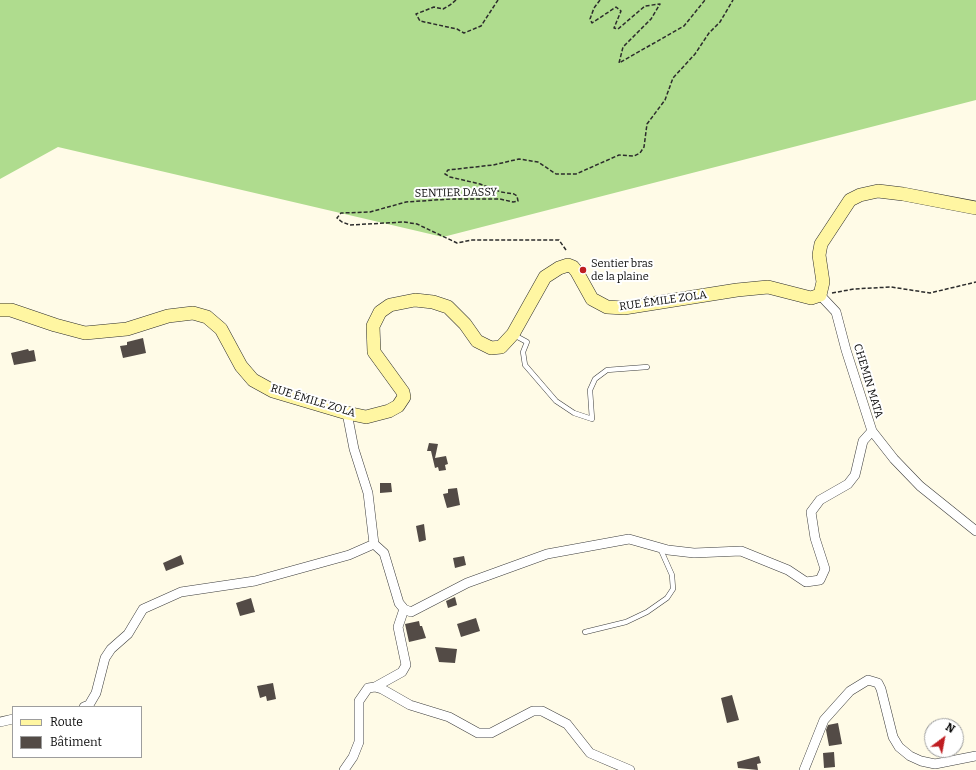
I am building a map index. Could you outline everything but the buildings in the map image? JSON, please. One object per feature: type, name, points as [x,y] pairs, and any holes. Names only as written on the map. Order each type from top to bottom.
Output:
[{"type":"main road","points":[[820,295],[823,282],[819,255],[821,244],[850,200],[860,195],[878,191],[903,194],[976,208]]},
{"type":"main road","name":"RUE ÉMILE ZOLA","points":[[0,310],[11,310],[55,325],[85,333],[127,328],[168,316],[193,313],[207,317],[222,329],[241,366],[254,380],[273,392],[366,417],[389,411],[402,402],[403,392],[374,352],[373,326],[380,312],[390,305],[415,300],[433,302],[448,308],[465,324],[477,341],[491,348],[501,347],[512,334],[545,277],[559,268],[568,265],[573,267],[577,272],[592,299],[607,307],[624,308],[737,290],[768,287],[811,298],[820,295]]},
{"type":"street","name":"CHEMIN MATA","points":[[820,295],[836,312],[846,350],[872,431],[894,459],[920,486],[976,531]]},
{"type":"street","points":[[347,413],[354,448],[368,493],[374,544],[384,553],[398,603],[404,609],[411,612],[467,583],[547,554],[629,539],[660,548],[694,553],[741,551],[788,570],[806,582],[820,580],[825,569],[815,538],[811,512],[820,500],[848,484],[855,475],[863,441],[872,431]]},
{"type":"street","points":[[86,706],[89,705],[96,693],[105,658],[111,649],[128,634],[143,609],[181,592],[254,582],[328,562],[374,544]]},
{"type":"street","points":[[375,687],[402,672],[406,665],[398,627],[404,609]]},
{"type":"street","points":[[804,770],[824,720],[850,691],[868,680],[878,683],[881,689],[893,737],[899,747],[910,756],[921,761],[935,764],[976,757]]},
{"type":"street","points":[[344,770],[353,757],[359,742],[359,701],[368,688],[375,687],[382,688],[410,705],[449,717],[478,733],[491,733],[533,711],[542,711],[567,724],[590,753],[630,770]]},
{"type":"street","points":[[0,722],[12,719]]},
{"type":"lane","points":[[512,334],[527,342],[523,352],[525,364],[556,401],[574,413],[592,419],[590,390],[595,379],[607,370],[647,367]]},
{"type":"lane","points":[[585,632],[626,622],[647,612],[667,598],[672,589],[672,576],[660,548]]},
{"type":"path","points":[[456,0],[450,6],[443,9],[434,7],[416,14],[420,21],[457,29],[464,33],[482,26],[498,0]]},
{"type":"path","points":[[600,0],[592,13],[590,19],[592,23],[616,7],[621,11],[614,28],[618,29],[645,6],[660,4],[651,19],[623,47],[620,63],[684,26],[705,0]]},
{"type":"path","name":"SENTIER DASSY","points":[[566,250],[559,240],[472,240],[456,243],[417,224],[404,222],[350,225],[337,218],[341,213],[370,212],[406,202],[452,199],[500,199],[513,202],[518,201],[517,196],[514,194],[501,192],[480,184],[450,177],[445,174],[448,170],[493,165],[519,159],[538,162],[556,174],[576,174],[619,155],[634,156],[640,154],[644,147],[647,124],[665,100],[673,78],[695,54],[709,33],[720,22],[733,0]]},
{"type":"path","points":[[820,295],[854,289],[891,287],[930,293],[976,282]]},
{"type":"green space","points":[[0,0],[976,0],[976,100],[443,237],[58,147],[0,179]]},
{"type":"place","name":"Sentier bras de la plaine","points":[[583,270]]}]
